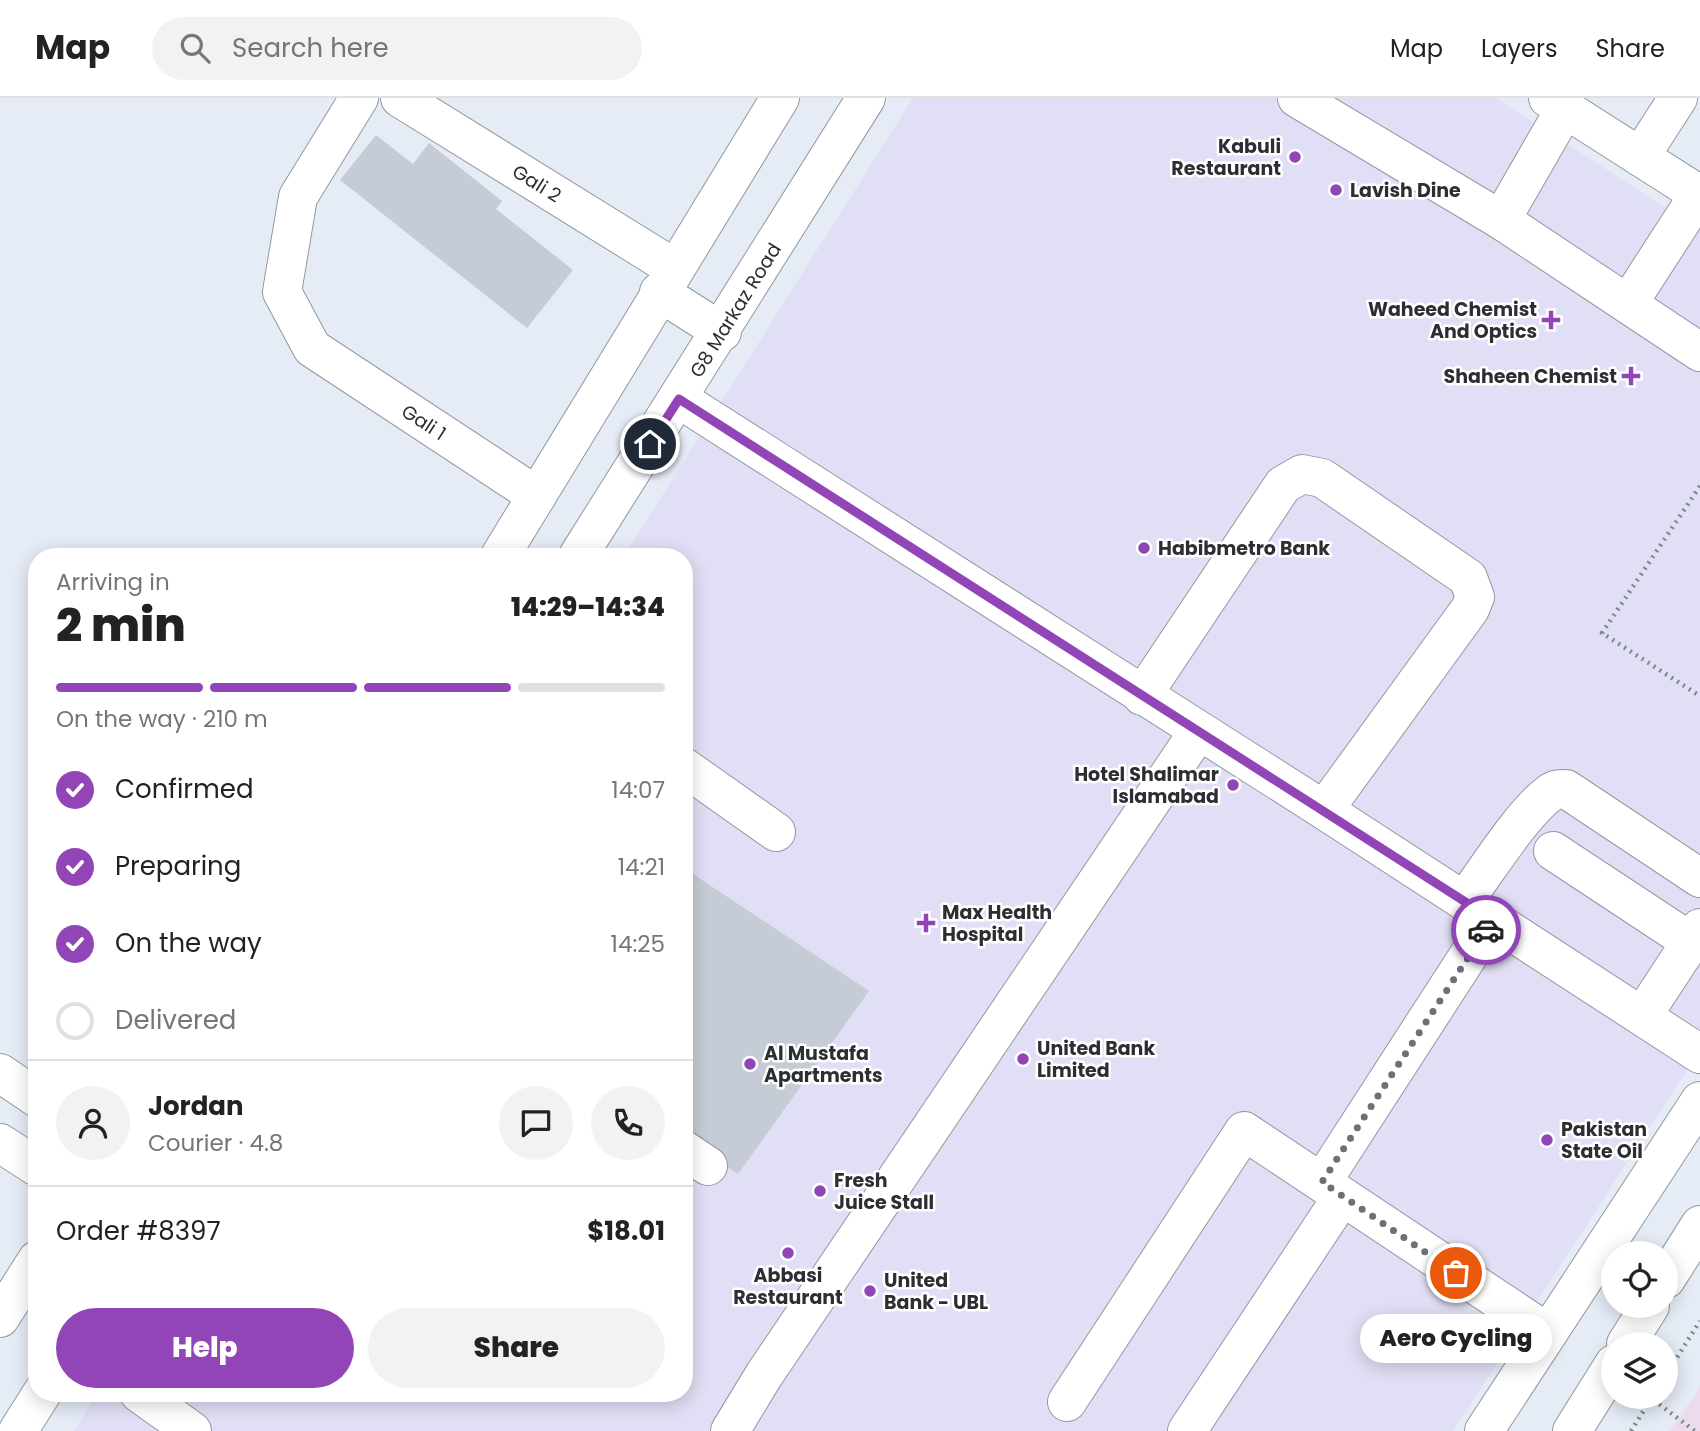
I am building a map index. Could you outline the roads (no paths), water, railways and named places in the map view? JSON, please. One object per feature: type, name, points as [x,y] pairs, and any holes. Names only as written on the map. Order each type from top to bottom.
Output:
[{"type":"street","name":"Gali 1","points":[[359,98],[298,197],[282,292],[312,348],[537,496]]},
{"type":"street","name":"Gali 2","points":[[400,98],[667,280],[722,332]]},
{"type":"street","points":[[505,548],[780,98]]},
{"type":"street","points":[[1297,98],[1501,220],[1700,352]]},
{"type":"street","name":"G8 Markaz Road","points":[[583,548],[722,332],[865,99]]},
{"type":"street","points":[[1501,220],[1557,104],[1700,194],[1628,304]]},
{"type":"street","points":[[1640,157],[1678,106]]},
{"type":"street","points":[[679,399],[1324,810],[1700,1054]]},
{"type":"street","points":[[1142,696],[1283,485],[1302,474],[1322,478],[1468,578],[1475,597],[1470,609],[1324,810]]},
{"type":"street","points":[[730,1431],[772,1363],[1198,732]]},
{"type":"street","points":[[693,773],[776,832]]},
{"type":"street","points":[[1187,1431],[1332,1190],[1522,824],[1549,793],[1556,789],[1566,789],[1700,878]]},
{"type":"street","points":[[1553,851],[1695,935],[1643,1015]]},
{"type":"street","points":[[0,1073],[28,1092]]},
{"type":"street","points":[[1483,1431],[1700,1101]]},
{"type":"street","points":[[1067,1402],[1244,1131],[1548,1333]]},
{"type":"street","points":[[0,1143],[28,1161]]},
{"type":"street","points":[[1678,1260],[1700,1224]]},
{"type":"street","points":[[0,1318],[28,1274]]},
{"type":"street","points":[[1572,1431],[1601,1385]]},
{"type":"street","points":[[18,1431],[36,1402]]},
{"type":"street","points":[[152,1402],[192,1431]]},
{"type":"place","name":"Kabuli Restaurant","points":[[1295,157]]},
{"type":"place","name":"Lavish Dine","points":[[1336,190]]},
{"type":"place","name":"Waheed Chemist And Optics","points":[[1551,320]]},
{"type":"place","name":"Shaheen Chemist","points":[[1631,376]]},
{"type":"place","name":"Habibmetro Bank","points":[[1144,548]]},
{"type":"place","name":"Hotel Shalimar Islamabad","points":[[1233,785]]},
{"type":"place","name":"Max Health Hospital","points":[[926,923]]},
{"type":"place","name":"United Bank Limited","points":[[1023,1059]]},
{"type":"place","name":"Al Mustafa Apartments","points":[[750,1064]]},
{"type":"place","name":"Pakistan State Oil","points":[[1547,1140]]},
{"type":"place","name":"Fresh Juice Stall","points":[[820,1191]]},
{"type":"place","name":"Abbasi Restaurant","points":[[788,1253]]},
{"type":"place","name":"Aero Cycling","points":[[1456,1273]]},
{"type":"place","name":"United Bank - UBL","points":[[870,1291]]}]
